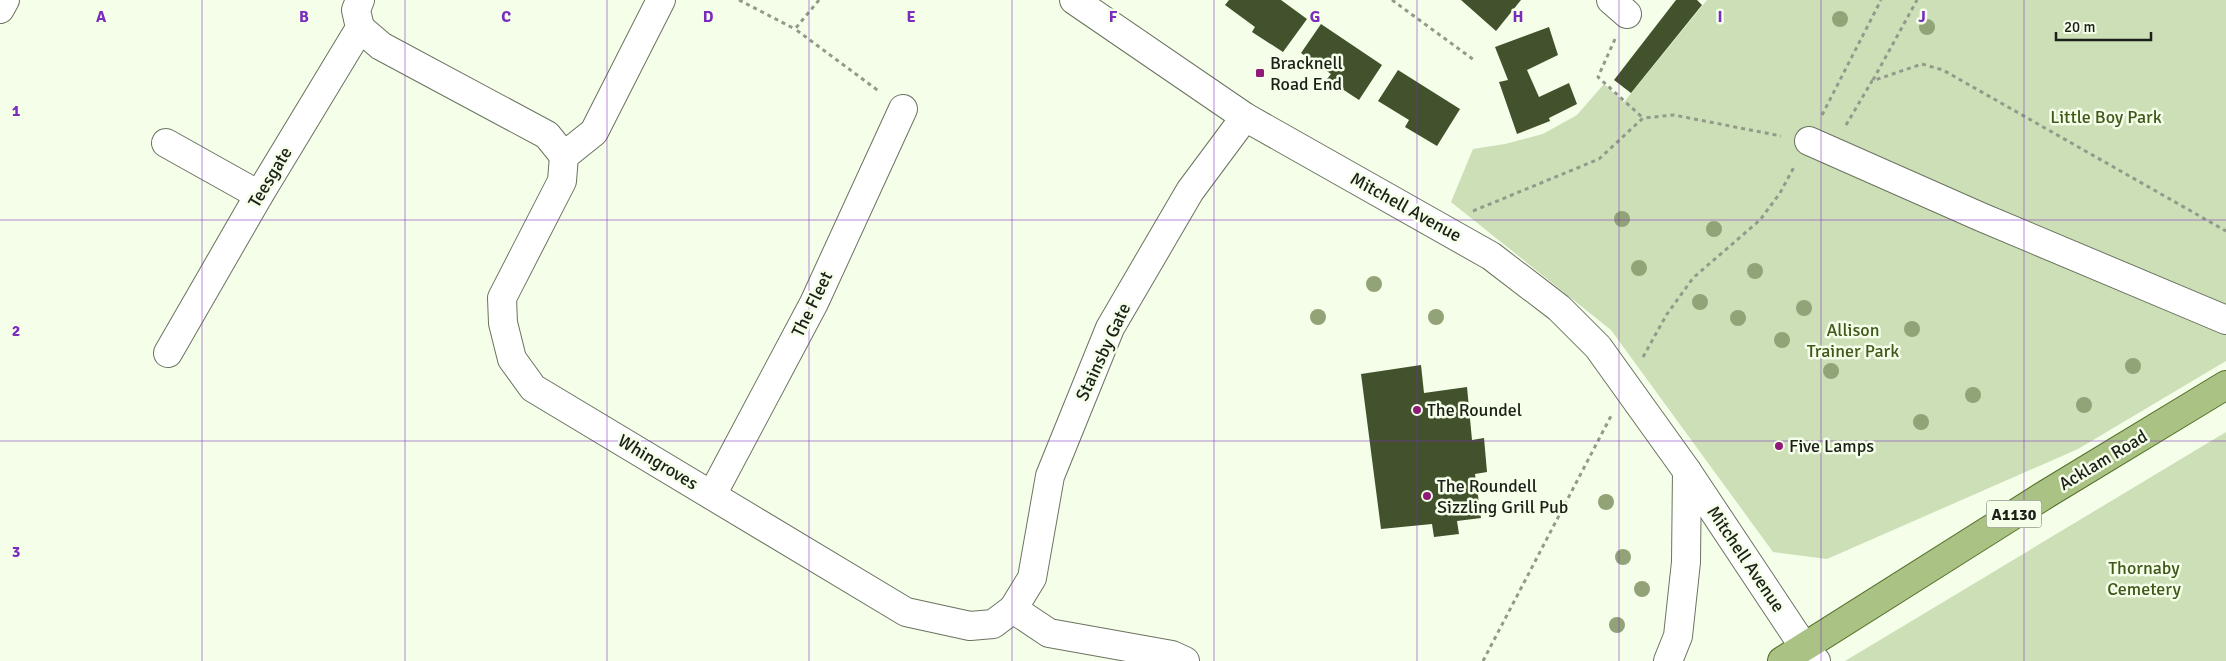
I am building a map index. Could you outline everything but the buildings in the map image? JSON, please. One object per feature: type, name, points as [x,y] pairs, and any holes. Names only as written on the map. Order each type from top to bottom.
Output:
[{"type":"main road","name":"Acklam Road","points":[[1801,656],[2048,493],[2226,386]]},
{"type":"street","points":[[0,9],[5,0]]},
{"type":"street","points":[[360,0],[356,10],[360,28],[381,46],[547,135],[564,156],[594,132],[661,0]]},
{"type":"street","name":"Mitchell Avenue","points":[[1074,0],[1245,116],[1491,256],[1559,308],[1598,347],[1687,471],[1801,656]]},
{"type":"street","name":"Teesgate","points":[[168,353],[258,195],[360,28]]},
{"type":"street","name":"The Fleet","points":[[712,495],[814,303],[902,109]]},
{"type":"street","name":"Stainsby Gate","points":[[1013,609],[1032,578],[1050,476],[1110,328],[1190,191],[1245,116]]},
{"type":"street","points":[[166,143],[258,195]]},
{"type":"street","points":[[1812,151],[1981,217],[2226,320]]},
{"type":"street","name":"Whingroves","points":[[564,156],[562,181],[502,298],[503,323],[512,359],[533,388],[906,612],[970,626],[993,624],[1013,609]]},
{"type":"street","name":"Mitchell Avenue","points":[[1668,661],[1678,636],[1686,562],[1687,471]]},
{"type":"street","points":[[1013,609],[1049,633],[1172,655],[1185,661]]},
{"type":"path","points":[[739,0],[795,29],[902,109]]},
{"type":"path","points":[[795,29],[819,0]]},
{"type":"path","points":[[1392,0],[1474,60]]},
{"type":"path","points":[[1821,117],[1881,0]]},
{"type":"path","points":[[1483,661],[1626,387],[1667,314],[1693,278],[1760,220],[1812,151],[1872,81],[1917,0]]},
{"type":"path","points":[[1619,7],[1598,77],[1643,118]]},
{"type":"path","points":[[1872,81],[1922,64],[1943,70],[2226,231]]},
{"type":"path","points":[[1439,225],[1599,159],[1643,118],[1674,115],[1812,151]]},
{"type":"green space","name":"Allison Trainer Park","points":[[1707,0],[2226,0],[2226,361],[2078,449],[1827,559],[1773,552],[1611,330],[1451,202],[1473,149],[1505,144],[1543,134],[1577,115],[1604,84],[1624,102]]},
{"type":"green space","name":"Thornaby Cemetery","points":[[2226,432],[2226,661],[1845,661]]},
{"type":"place","name":"Bracknell Road End","points":[[1260,73]]},
{"type":"place","name":"The Roundel","points":[[1417,410]]},
{"type":"place","name":"Five Lamps","points":[[1779,446]]},
{"type":"place","name":"The Roundell Sizzling Grill Pub","points":[[1427,496]]},
{"type":"park label","name":"Little Boy Park","points":[[2106,117]]}]
